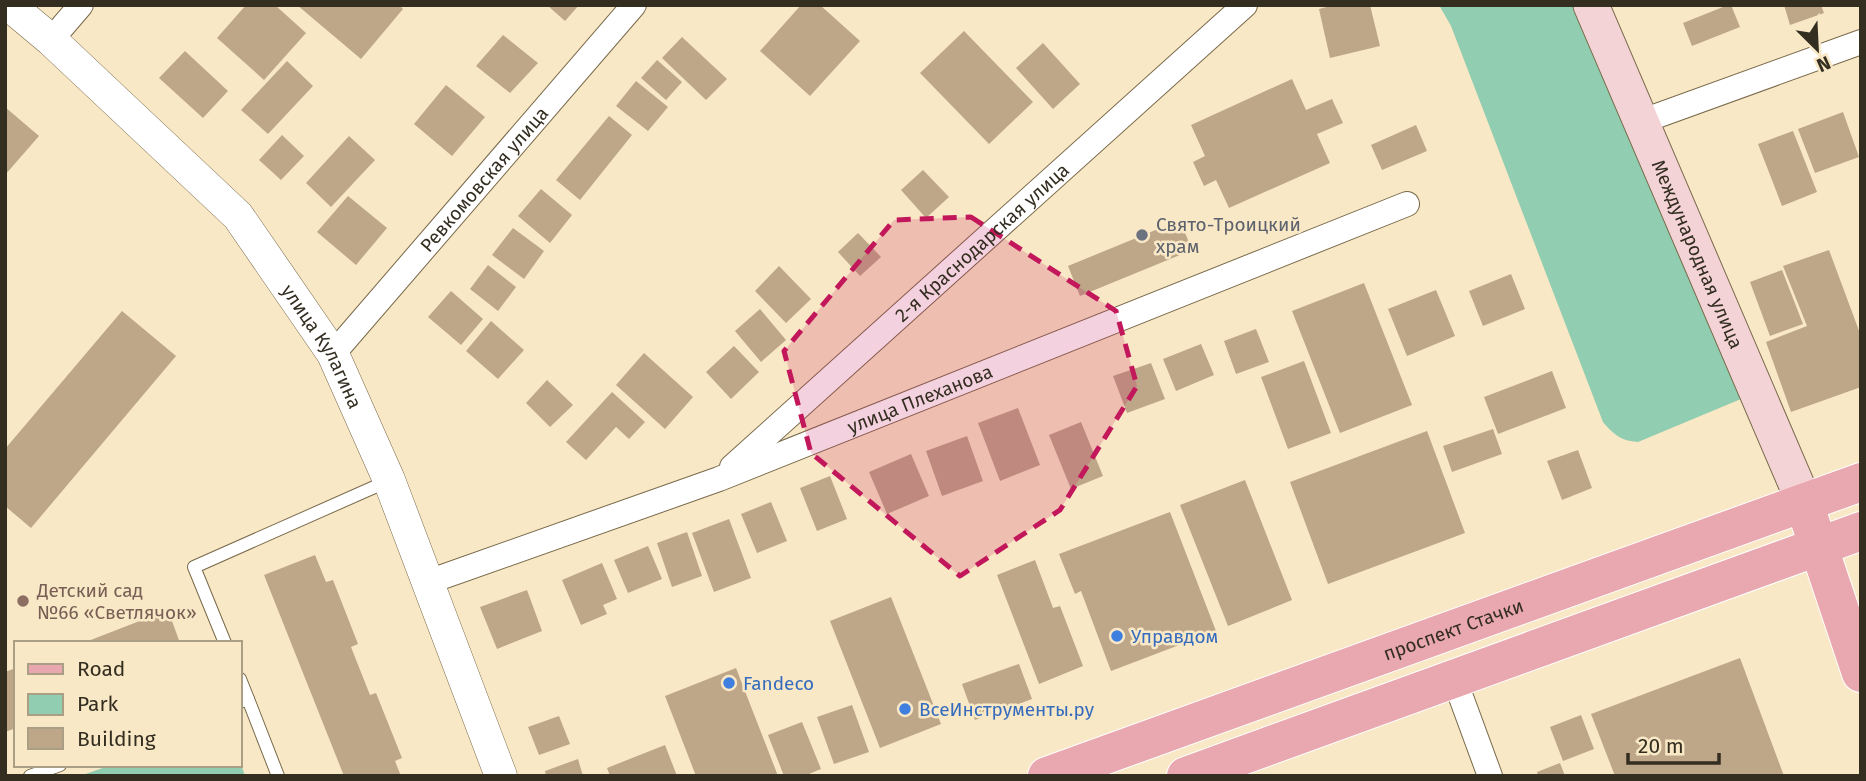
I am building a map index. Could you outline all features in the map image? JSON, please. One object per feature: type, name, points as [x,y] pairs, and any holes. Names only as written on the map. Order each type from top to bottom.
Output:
[{"type":"main road","name":"Международная улица","points":[[1591,5],[1804,502]]},
{"type":"main road","name":"проспект Стачки","points":[[1047,776],[1861,482]]},
{"type":"main road","points":[[1804,502],[1861,673]]},
{"type":"main road","points":[[1186,776],[1861,531]]},
{"type":"street","points":[[51,40],[81,5]]},
{"type":"street","name":"Ревкомовская улица","points":[[333,354],[634,5]]},
{"type":"street","name":"2-я Краснодарская улица","points":[[719,479],[1245,5]]},
{"type":"street","name":"улица Кулагина","points":[[11,16],[51,40],[238,216],[333,354],[389,480],[501,776]]},
{"type":"street","points":[[1640,122],[1861,42]]},
{"type":"street","name":"улица Плеханова","points":[[428,582],[719,479],[1408,204]]},
{"type":"street","points":[[1454,678],[1490,776]]},
{"type":"lane","points":[[224,641],[194,567],[389,480]]},
{"type":"lane","points":[[244,700],[278,776]]},
{"type":"lane","points":[[30,776],[55,767]]},
{"type":"highlighted area","points":[[971,217],[1116,311],[1137,386],[1060,510],[960,576],[811,453],[784,351],[894,220]]},
{"type":"green space","points":[[1439,5],[1580,5],[1741,399],[1638,442],[1618,436],[1603,422],[1451,26]]},
{"type":"green space","points":[[105,767],[242,767],[245,776],[80,776]]},
{"type":"building","points":[[246,5],[275,5],[306,33],[264,80],[217,38]]},
{"type":"building","points":[[297,5],[399,5],[403,9],[361,59]]},
{"type":"building","points":[[547,5],[579,5],[565,21]]},
{"type":"building","points":[[801,5],[820,5],[860,41],[810,96],[760,51]]},
{"type":"building","points":[[1334,5],[1370,5],[1380,46],[1330,58],[1319,9]]},
{"type":"building","points":[[1731,5],[1740,27],[1692,46],[1683,23]]},
{"type":"building","points":[[1784,5],[1821,5],[1824,13],[1790,25]]},
{"type":"building","points":[[964,31],[1033,102],[989,144],[920,73]]},
{"type":"building","points":[[503,35],[538,63],[510,93],[476,66]]},
{"type":"building","points":[[682,37],[727,79],[706,100],[662,58]]},
{"type":"building","points":[[1043,43],[1080,84],[1053,109],[1016,68]]},
{"type":"building","points":[[185,51],[228,91],[203,118],[159,78]]},
{"type":"building","points":[[657,60],[682,82],[666,100],[641,78]]},
{"type":"building","points":[[287,61],[313,86],[268,134],[241,110]]},
{"type":"building","points":[[1292,79],[1306,110],[1332,99],[1343,123],[1317,134],[1330,163],[1229,208],[1216,180],[1204,186],[1193,162],[1205,156],[1191,125]]},
{"type":"building","points":[[636,81],[668,107],[648,131],[616,106]]},
{"type":"building","points":[[446,85],[485,117],[452,156],[414,124]]},
{"type":"building","points":[[5,107],[39,136],[5,175]]},
{"type":"building","points":[[1843,112],[1859,157],[1815,173],[1798,129]]},
{"type":"building","points":[[609,116],[632,135],[580,200],[556,180]]},
{"type":"building","points":[[1416,125],[1427,151],[1382,170],[1371,145]]},
{"type":"building","points":[[1793,131],[1817,192],[1782,206],[1758,144]]},
{"type":"building","points":[[282,135],[304,156],[281,180],[259,160]]},
{"type":"building","points":[[349,136],[375,160],[331,207],[306,183]]},
{"type":"building","points":[[923,170],[949,197],[926,218],[901,190]]},
{"type":"building","points":[[541,189],[572,215],[550,243],[518,216]]},
{"type":"building","points":[[348,196],[387,228],[356,265],[317,232]]},
{"type":"building","points":[[1180,220],[1192,250],[1080,296],[1068,266]]},
{"type":"building","points":[[513,228],[544,251],[524,279],[492,255]]},
{"type":"building","points":[[858,233],[881,257],[860,276],[838,252]]},
{"type":"building","points":[[1829,250],[1861,336],[1861,387],[1791,412],[1766,342],[1807,326],[1783,266]]},
{"type":"building","points":[[488,265],[516,287],[498,311],[470,289]]},
{"type":"building","points":[[779,266],[811,299],[786,323],[755,291]]},
{"type":"building","points":[[1782,270],[1803,324],[1770,336],[1750,282]]},
{"type":"building","points":[[1511,274],[1525,309],[1483,326],[1469,291]]},
{"type":"building","points":[[1364,283],[1412,405],[1340,433],[1292,311]]},
{"type":"building","points":[[1436,290],[1455,336],[1407,356],[1388,309]]},
{"type":"building","points":[[451,291],[483,319],[461,345],[428,317]]},
{"type":"building","points":[[760,309],[786,340],[761,362],[735,331]]},
{"type":"building","points":[[122,311],[176,356],[31,528],[5,506],[5,449]]},
{"type":"building","points":[[491,321],[524,350],[498,379],[466,351]]},
{"type":"building","points":[[1256,329],[1269,362],[1236,374],[1224,341]]},
{"type":"building","points":[[1201,344],[1214,375],[1176,391],[1163,359]]},
{"type":"building","points":[[734,346],[759,372],[731,399],[706,372]]},
{"type":"building","points":[[644,353],[693,397],[665,429],[616,385]]},
{"type":"building","points":[[1304,361],[1331,433],[1288,449],[1261,377]]},
{"type":"building","points":[[1151,363],[1165,399],[1127,413],[1113,376]]},
{"type":"building","points":[[1552,371],[1566,408],[1498,434],[1484,397]]},
{"type":"building","points":[[547,380],[573,405],[550,427],[526,403]]},
{"type":"building","points":[[612,392],[645,422],[629,439],[616,427],[586,460],[566,442]]},
{"type":"building","points":[[1018,408],[1040,465],[1000,481],[978,423]]},
{"type":"building","points":[[1081,422],[1103,476],[1071,489],[1049,435]]},
{"type":"building","points":[[1493,429],[1502,454],[1452,472],[1443,446]]},
{"type":"building","points":[[1427,431],[1465,533],[1328,584],[1290,482]]},
{"type":"building","points":[[967,436],[983,481],[942,496],[926,451]]},
{"type":"building","points":[[1578,450],[1592,488],[1562,500],[1547,461]]},
{"type":"building","points":[[911,454],[929,496],[887,514],[869,472]]},
{"type":"building","points":[[830,476],[847,519],[817,531],[800,488]]},
{"type":"building","points":[[1245,480],[1292,600],[1228,626],[1180,505]]},
{"type":"building","points":[[771,502],[787,541],[757,553],[741,514]]},
{"type":"building","points":[[1170,512],[1216,631],[1111,671],[1081,591],[1075,594],[1059,554]]},
{"type":"building","points":[[729,519],[751,578],[714,592],[692,533]]},
{"type":"building","points":[[687,532],[702,576],[672,587],[657,543]]},
{"type":"building","points":[[648,546],[662,579],[628,593],[614,560]]},
{"type":"building","points":[[315,555],[326,582],[333,580],[358,644],[351,647],[370,695],[376,693],[402,758],[395,761],[401,776],[344,776],[264,575]]},
{"type":"building","points":[[1035,560],[1053,608],[1060,606],[1083,666],[1039,684],[997,575]]},
{"type":"building","points":[[602,563],[617,599],[603,605],[607,614],[581,625],[562,580]]},
{"type":"building","points":[[527,590],[542,631],[497,649],[480,607]]},
{"type":"building","points":[[891,597],[941,724],[880,748],[830,621]]},
{"type":"building","points":[[168,610],[179,641],[88,641]]},
{"type":"building","points":[[1740,658],[1784,776],[1615,776],[1591,714]]},
{"type":"building","points":[[1019,664],[1032,699],[975,720],[962,684]]},
{"type":"building","points":[[736,668],[778,776],[696,776],[665,696]]},
{"type":"building","points":[[14,669],[14,729],[5,732],[5,672]]},
{"type":"building","points":[[852,705],[869,752],[834,764],[817,717]]},
{"type":"building","points":[[1581,715],[1594,749],[1563,761],[1550,727]]},
{"type":"building","points":[[559,716],[570,744],[539,755],[528,727]]},
{"type":"building","points":[[802,722],[821,769],[804,776],[784,776],[768,735]]},
{"type":"building","points":[[665,745],[677,776],[610,776],[607,768]]},
{"type":"building","points":[[578,759],[583,776],[546,776],[545,771]]},
{"type":"building","points":[[1560,763],[1565,776],[1538,776],[1537,772]]},
{"type":"place","name":"Свято-Троицкий храм","points":[[1142,235]]},
{"type":"place","name":"Детский сад №66 «Светлячок»","points":[[23,601]]},
{"type":"place","name":"Управдом","points":[[1117,636]]},
{"type":"place","name":"Fandeco","points":[[729,683]]},
{"type":"place","name":"ВсеИнструменты.ру","points":[[905,709]]}]
